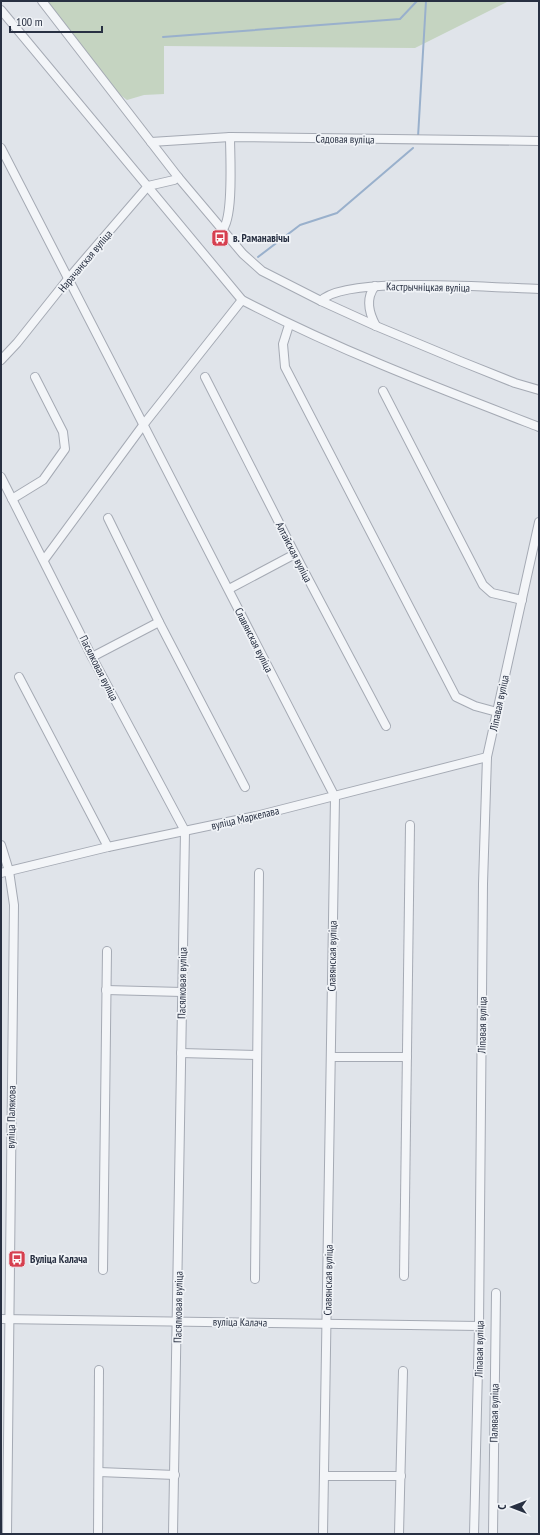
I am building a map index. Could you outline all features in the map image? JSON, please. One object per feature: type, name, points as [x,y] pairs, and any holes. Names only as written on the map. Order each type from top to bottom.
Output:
[{"type":"street","points":[[42,1],[178,177],[243,254],[262,271],[321,301],[376,326],[466,364],[539,390]]},
{"type":"street","points":[[1,10],[242,300],[289,325],[375,363],[539,427]]},
{"type":"street","points":[[222,230],[225,228],[229,209],[230,137]]},
{"type":"street","name":"Садовая вуліца","points":[[151,142],[230,137],[539,141]]},
{"type":"street","name":"Славянская вуліца","points":[[1,148],[335,796],[330,1056],[328,1323],[323,1534]]},
{"type":"street","points":[[148,186],[174,180],[178,177]]},
{"type":"street","name":"Нарачанская вуліца","points":[[1,360],[17,343],[68,279],[148,186]]},
{"type":"street","name":"Кастрычніцкая вуліца","points":[[321,301],[325,296],[348,289],[392,285],[539,289]]},
{"type":"street","points":[[375,286],[369,298],[369,308],[376,326]]},
{"type":"street","points":[[44,560],[144,424],[242,300]]},
{"type":"street","points":[[289,325],[283,344],[285,367],[456,697],[475,706],[497,712]]},
{"type":"street","points":[[12,499],[43,480],[65,449],[63,432],[35,376]]},
{"type":"street","name":"Алтайская вуліца","points":[[205,378],[295,554],[386,726]]},
{"type":"street","points":[[383,391],[483,586],[492,593],[522,600]]},
{"type":"street","name":"Пасялковая вуліца","points":[[1,477],[92,657],[185,831],[178,1322],[173,1534]]},
{"type":"street","points":[[108,518],[159,622],[245,787]]},
{"type":"street","name":"Ліпавая вуліца","points":[[474,1534],[479,1326],[483,884],[487,757],[539,522]]},
{"type":"street","points":[[229,589],[295,554]]},
{"type":"street","points":[[92,657],[159,622]]},
{"type":"street","points":[[19,678],[108,847]]},
{"type":"street","name":"вуліца Маркелава","points":[[5,872],[108,847],[185,831],[335,796],[487,757]]},
{"type":"street","points":[[404,1276],[410,825]]},
{"type":"street","name":"вуліца Палякова","points":[[1,845],[5,872],[14,905],[5,1319],[7,1534]]},
{"type":"street","points":[[255,1278],[259,873]]},
{"type":"street","points":[[103,1270],[107,951]]},
{"type":"street","points":[[106,990],[182,992]]},
{"type":"street","points":[[181,1053],[257,1055]]},
{"type":"street","points":[[330,1056],[407,1057]]},
{"type":"street","name":"Палявая вуліца","points":[[493,1534],[496,1293]]},
{"type":"street","name":"вуліца Калача","points":[[5,1319],[479,1326]]},
{"type":"street","points":[[98,1534],[99,1370]]},
{"type":"street","points":[[400,1534],[403,1372]]},
{"type":"street","points":[[99,1472],[175,1475]]},
{"type":"street","points":[[324,1476],[401,1476]]},
{"type":"green space","points":[[46,1],[509,1],[415,48],[164,46],[164,94],[144,95],[127,100],[119,94]]},
{"type":"waterway","points":[[163,37],[400,19],[417,1]]},
{"type":"waterway","points":[[418,137],[426,1]]},
{"type":"waterway","points":[[258,257],[300,225],[337,213],[413,148]]},
{"type":"place","name":"в. Раманавічы","points":[[220,238]]},
{"type":"place","name":"Вуліца Калача","points":[[17,1259]]}]
